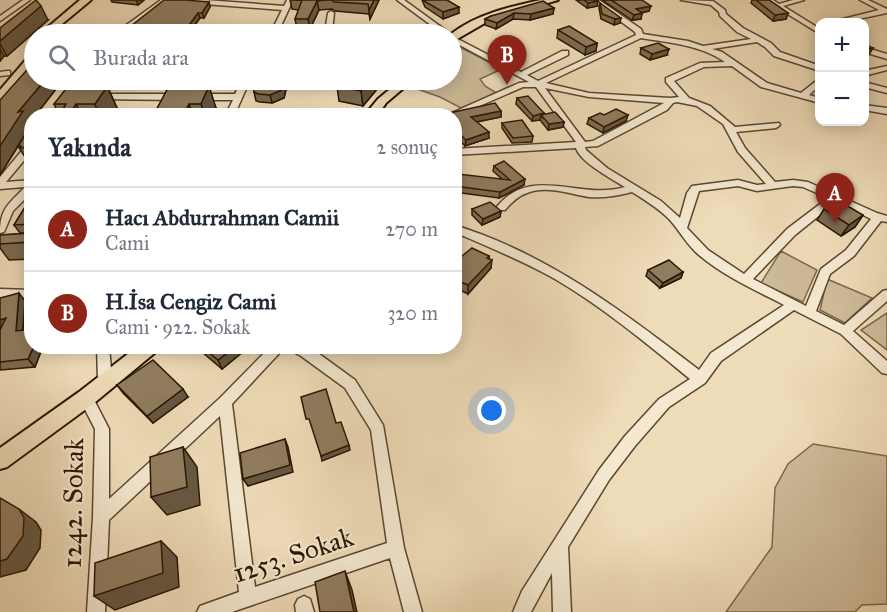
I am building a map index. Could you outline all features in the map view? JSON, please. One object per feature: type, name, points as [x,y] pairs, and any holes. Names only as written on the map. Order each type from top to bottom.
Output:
[{"type":"main road","points":[[57,24],[86,0]]},
{"type":"main road","points":[[70,24],[98,0]]},
{"type":"main road","points":[[462,29],[506,11],[554,0]]},
{"type":"main road","points":[[2,76],[24,54]]},
{"type":"main road","points":[[0,96],[24,68]]},
{"type":"main road","points":[[376,108],[395,90]]},
{"type":"main road","points":[[0,460],[86,398],[140,354]]},
{"type":"street","points":[[0,19],[27,0]]},
{"type":"street","points":[[131,24],[165,0]]},
{"type":"street","points":[[178,0],[286,8]]},
{"type":"street","points":[[279,24],[290,0]]},
{"type":"street","points":[[399,0],[433,24]]},
{"type":"street","points":[[595,0],[638,31],[640,36]]},
{"type":"street","points":[[684,0],[713,3],[723,11],[722,15],[730,23],[777,54],[815,68]]},
{"type":"street","points":[[768,0],[815,28]]},
{"type":"street","points":[[777,6],[796,0]]},
{"type":"street","points":[[863,0],[886,11]]},
{"type":"street","points":[[855,18],[886,11]]},
{"type":"street","points":[[328,24],[331,13]]},
{"type":"street","points":[[462,110],[522,85],[538,84],[640,36],[703,48],[718,54],[764,85],[815,100]]},
{"type":"street","points":[[703,48],[758,40]]},
{"type":"street","points":[[462,43],[538,84],[589,95],[669,101],[677,98],[686,99],[717,114],[731,127],[731,134],[748,158],[774,187]]},
{"type":"street","points":[[869,51],[887,57]]},
{"type":"street","points":[[521,75],[565,53]]},
{"type":"street","points":[[686,99],[669,80],[703,65],[734,64]]},
{"type":"street","points":[[869,73],[887,68]]},
{"type":"street","points":[[875,72],[887,80]]},
{"type":"street","points":[[538,84],[580,141],[581,151],[657,203],[704,253],[745,280],[845,331],[887,369]]},
{"type":"street","points":[[803,96],[815,84]]},
{"type":"street","points":[[869,86],[887,91]]},
{"type":"street","points":[[62,108],[77,90]]},
{"type":"street","points":[[233,108],[241,90]]},
{"type":"street","points":[[70,98],[238,97]]},
{"type":"street","points":[[462,152],[595,144],[664,108],[669,101]]},
{"type":"street","points":[[869,108],[887,111]]},
{"type":"street","points":[[731,130],[776,125]]},
{"type":"street","points":[[0,184],[24,154]]},
{"type":"street","points":[[682,228],[692,193],[696,188],[738,183],[757,188],[793,183],[805,184],[883,218],[850,253],[825,272],[809,313]]},
{"type":"street","points":[[0,184],[24,184]]},
{"type":"street","points":[[501,208],[516,193],[527,188],[548,187],[606,194],[633,188]]},
{"type":"street","points":[[0,229],[9,210],[24,193]]},
{"type":"street","points":[[745,280],[791,232],[835,198]]},
{"type":"street","points":[[462,231],[507,250],[573,285],[650,339],[700,379]]},
{"type":"street","points":[[0,293],[24,294]]},
{"type":"street","points":[[845,331],[887,294]]},
{"type":"street","points":[[522,612],[528,597],[604,475],[630,441],[664,403],[700,379],[716,357],[793,305]]},
{"type":"street","points":[[103,354],[105,381]]},
{"type":"street","points":[[101,517],[225,402],[272,354]]},
{"type":"street","points":[[309,354],[350,384],[378,429],[396,548],[413,612]]},
{"type":"street","name":"1242. Sokak","points":[[86,398],[102,429],[101,517],[96,612]]},
{"type":"street","points":[[225,402],[248,596]]},
{"type":"street","points":[[560,545],[562,612]]},
{"type":"street","name":"1253. Sokak","points":[[206,612],[396,548]]},
{"type":"shaded area","points":[[462,48],[502,69],[480,79],[485,86],[498,94],[461,108],[420,90],[462,90]]},
{"type":"shaded area","points":[[781,251],[817,270],[803,302],[761,283]]},
{"type":"shaded area","points":[[827,279],[872,298],[845,323],[820,310]]},
{"type":"shaded area","points":[[887,313],[887,350],[861,330]]},
{"type":"shaded area","points":[[813,444],[887,456],[887,604],[862,605],[855,612],[726,612],[772,547],[775,488],[788,464]]},
{"type":"building","points":[[36,0],[41,6],[0,41],[0,28]]},
{"type":"building","points":[[164,0],[209,2],[202,13],[198,13],[190,24],[134,24]]},
{"type":"building","points":[[302,0],[326,0],[317,1],[308,19],[295,19]]},
{"type":"building","points":[[332,0],[374,0],[369,10],[368,4]]},
{"type":"building","points":[[424,0],[447,0],[459,7],[443,12]]},
{"type":"building","points":[[584,0],[596,0],[598,1],[588,3]]},
{"type":"building","points":[[611,0],[642,0],[651,6],[636,9],[642,13],[634,15]]},
{"type":"building","points":[[756,0],[769,0],[788,13],[775,15]]},
{"type":"building","points":[[543,1],[554,8],[531,14],[514,13],[497,23],[485,19],[491,16]]},
{"type":"building","points":[[600,3],[621,18],[615,19],[602,14]]},
{"type":"building","points":[[569,26],[597,43],[586,47],[558,30]]},
{"type":"building","points":[[658,43],[669,49],[652,54],[641,48]]},
{"type":"building","points":[[24,73],[24,90],[37,90],[18,112],[23,111],[0,146],[0,100]]},
{"type":"building","points":[[65,90],[105,90],[95,104],[76,104],[74,108],[64,108],[66,104],[54,104]]},
{"type":"building","points":[[167,90],[207,90],[201,104],[189,104],[187,108],[157,108]]},
{"type":"building","points":[[254,90],[282,90],[270,95],[254,92]]},
{"type":"building","points":[[528,96],[544,113],[533,116],[517,98]]},
{"type":"building","points":[[495,103],[501,111],[471,117],[489,132],[466,140],[462,136],[462,110]]},
{"type":"building","points":[[616,109],[628,115],[604,127],[589,118],[600,113],[604,115]]},
{"type":"building","points":[[555,112],[564,122],[549,124],[541,115]]},
{"type":"building","points":[[522,120],[533,136],[513,138],[502,123]]},
{"type":"building","points":[[24,137],[24,148],[18,146]]},
{"type":"building","points":[[504,161],[525,179],[500,192],[462,187],[462,174],[510,180],[494,166]]},
{"type":"building","points":[[836,199],[863,215],[849,225],[824,209]]},
{"type":"building","points":[[490,202],[501,211],[483,219],[472,209]]},
{"type":"building","points":[[24,209],[24,224],[14,225]]},
{"type":"building","points":[[24,234],[24,242],[0,244],[0,235]]},
{"type":"building","points":[[472,248],[489,256],[487,258],[492,260],[468,285],[462,282],[462,256]]},
{"type":"building","points":[[669,260],[683,272],[663,283],[648,270]]},
{"type":"building","points":[[19,293],[16,331],[24,330],[24,354],[30,354],[28,359],[0,362],[0,330],[6,318],[0,320],[0,298]]},
{"type":"building","points":[[211,354],[226,354],[218,360]]},
{"type":"building","points":[[153,360],[183,389],[147,416],[117,385]]},
{"type":"building","points":[[326,389],[336,423],[341,422],[349,445],[321,456],[309,419],[306,419],[301,397]]},
{"type":"building","points":[[285,439],[290,465],[243,479],[240,453]]},
{"type":"building","points":[[183,447],[187,487],[151,497],[150,457]]},
{"type":"building","points":[[0,498],[19,509],[24,518],[23,536],[7,559],[0,561]]},
{"type":"building","points":[[161,541],[163,573],[94,596],[95,563]]},
{"type":"building","points":[[345,571],[354,612],[320,612],[315,582]]},
{"type":"place","name":"H.İsa Cengiz Cami","points":[[507,85]]},
{"type":"place","name":"Hacı Abdurrahman Camii","points":[[835,223]]}]
